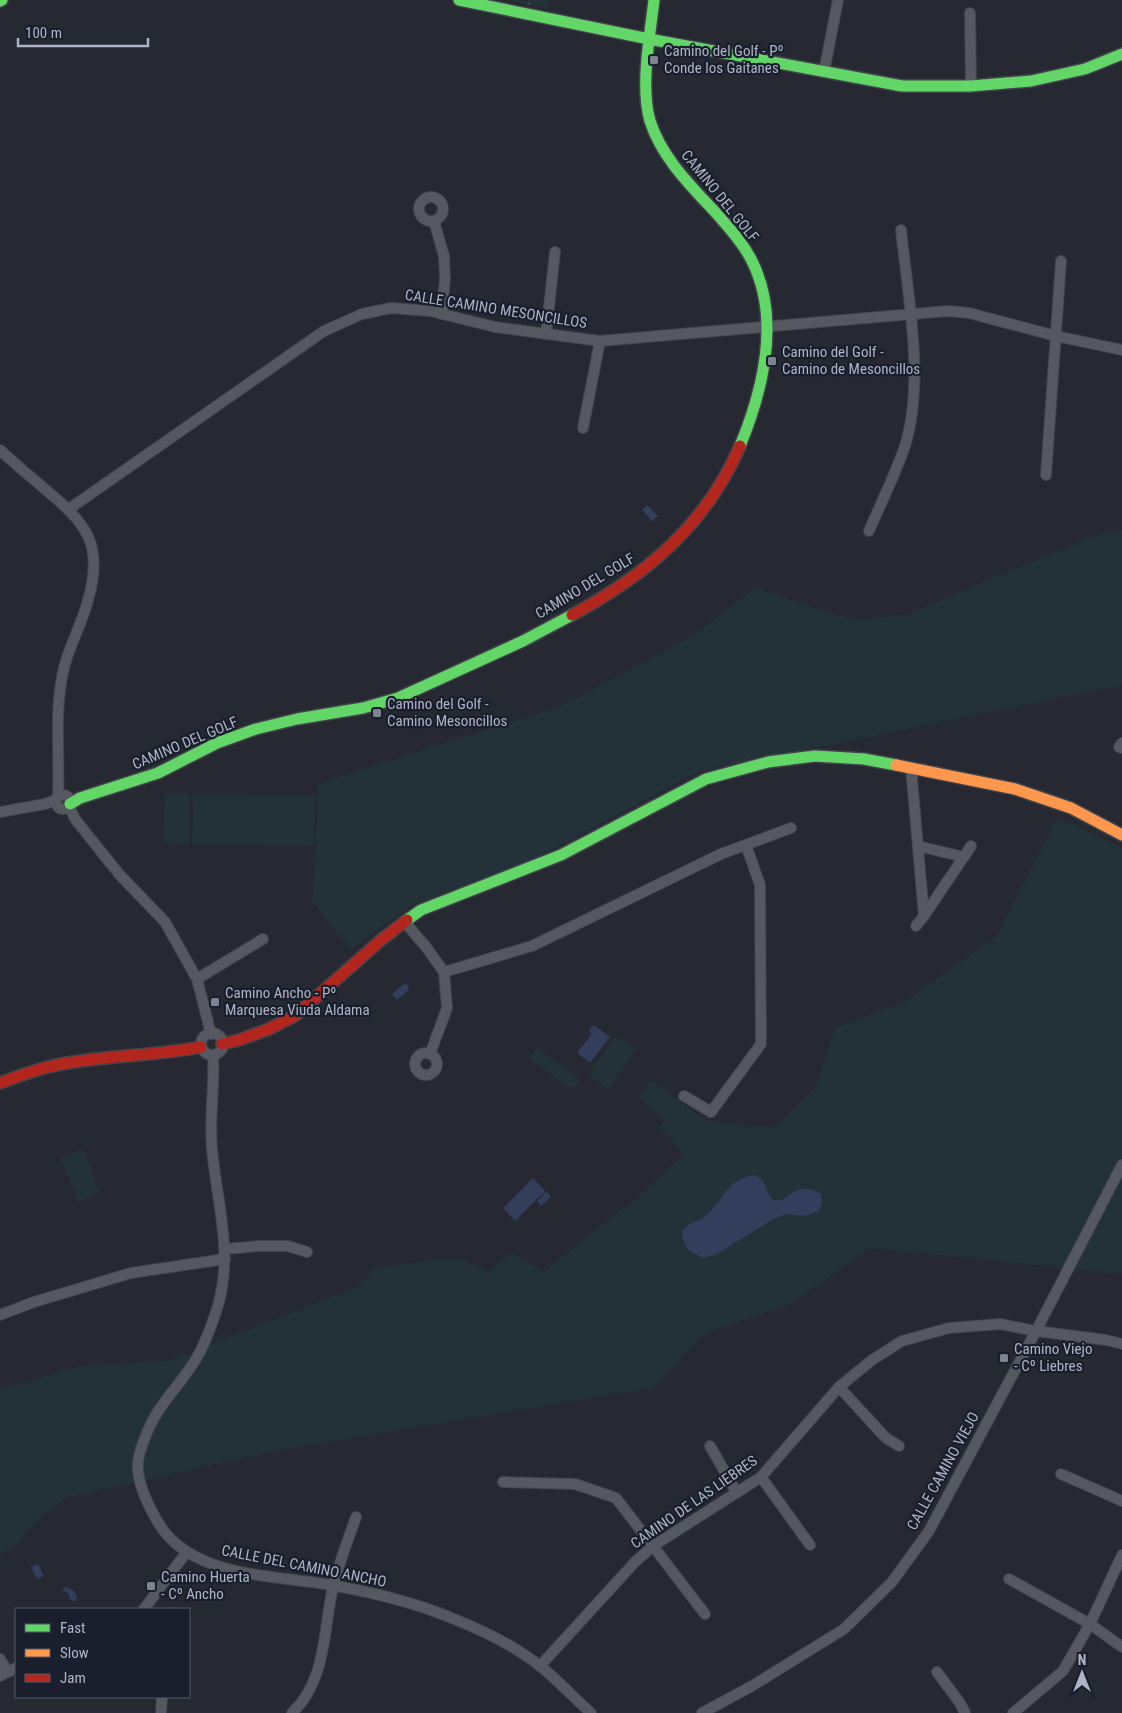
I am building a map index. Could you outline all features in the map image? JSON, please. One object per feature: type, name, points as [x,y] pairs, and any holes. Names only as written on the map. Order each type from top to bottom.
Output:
[{"type":"street","points":[[459,0],[649,39],[902,86],[971,86],[1031,81],[1085,69],[1122,54]]},
{"type":"street","name":"CAMINO DEL GOLF","points":[[0,812],[65,801],[158,773],[224,739],[286,721],[375,706],[401,696],[510,648],[591,604],[642,571],[683,535],[716,493],[749,426],[759,390],[766,350],[765,303],[750,256],[730,230],[676,170],[650,120],[646,92],[649,39],[654,0]]},
{"type":"street","points":[[824,72],[838,0]]},
{"type":"street","points":[[970,13],[971,86]]},
{"type":"street","points":[[434,221],[444,256],[445,278],[442,314]]},
{"type":"street","points":[[869,531],[905,445],[914,389],[910,313],[901,230]]},
{"type":"street","points":[[546,334],[555,252]]},
{"type":"street","points":[[1046,475],[1061,261]]},
{"type":"street","name":"CALLE CAMINO MESONCILLOS","points":[[69,509],[324,332],[362,314],[391,308],[430,311],[495,327],[600,341],[948,311],[969,313],[1056,336],[1122,350]]},
{"type":"street","points":[[584,428],[600,341]]},
{"type":"street","points":[[0,450],[69,509],[85,529],[92,548],[94,570],[88,602],[63,670],[58,702],[59,777],[65,801],[75,819],[119,874],[165,922],[197,979],[211,1034]]},
{"type":"street","points":[[1122,743],[1119,747],[1122,748]]},
{"type":"street","points":[[222,1044],[269,1029],[296,1015],[404,921],[420,910],[561,855],[706,779],[768,762],[815,756],[864,759],[1015,788],[1071,808],[1122,835]]},
{"type":"street","points":[[911,768],[924,916]]},
{"type":"street","points":[[444,972],[532,946],[721,854],[791,828]]},
{"type":"street","points":[[684,1096],[712,1112],[761,1044],[760,885],[746,845]]},
{"type":"street","points":[[918,846],[964,857]]},
{"type":"street","points":[[916,926],[972,846]]},
{"type":"street","points":[[404,921],[444,972],[447,1008],[430,1054]]},
{"type":"street","points":[[197,979],[262,939]]},
{"type":"street","points":[[211,1034],[219,1036],[222,1044],[219,1052],[213,1055],[206,1053],[201,1047],[202,1040],[211,1034]]},
{"type":"street","points":[[0,1083],[44,1068],[120,1056],[175,1052],[201,1047]]},
{"type":"street","name":"CALLE DEL CAMINO ANCHO","points":[[213,1055],[212,1147],[225,1254],[223,1285],[217,1310],[197,1358],[148,1429],[138,1462],[141,1485],[148,1505],[161,1530],[186,1553],[214,1565],[251,1574],[333,1585],[399,1599],[453,1618],[496,1639],[540,1666],[591,1713]]},
{"type":"street","name":"CALLE CAMINO VIEJO","points":[[702,1713],[752,1686],[844,1630],[892,1582],[929,1531],[1122,1165]]},
{"type":"street","points":[[0,1315],[34,1302],[131,1273],[259,1246],[288,1246],[308,1252]]},
{"type":"street","name":"CAMINO DE LAS LIEBRES","points":[[540,1666],[635,1562],[653,1546],[761,1477],[839,1388],[872,1360],[902,1342],[948,1328],[1000,1324],[1122,1344]]},
{"type":"street","points":[[839,1388],[886,1438],[899,1446]]},
{"type":"street","points":[[710,1446],[737,1492]]},
{"type":"street","points":[[1061,1474],[1122,1501]]},
{"type":"street","points":[[761,1477],[810,1545]]},
{"type":"street","points":[[503,1482],[574,1484],[616,1498],[704,1614]]},
{"type":"street","points":[[292,1713],[300,1705],[310,1689],[320,1666],[333,1585],[356,1517]]},
{"type":"street","points":[[145,1608],[186,1553]]},
{"type":"street","points":[[1013,1713],[1063,1671],[1090,1624],[1122,1555]]},
{"type":"street","points":[[1009,1579],[1090,1624],[1122,1647]]},
{"type":"street","points":[[0,1658],[8,1672]]},
{"type":"street","points":[[937,1672],[960,1703],[965,1713]]},
{"type":"street","points":[[161,1713],[162,1698]]},
{"type":"green space","points":[[507,0],[550,0],[547,8]]},
{"type":"green space","points":[[1122,530],[1122,685],[700,771],[541,855],[410,906],[350,949],[312,901],[318,784],[566,704],[694,635],[756,588],[819,610],[858,620],[907,614],[1097,535]]},
{"type":"green space","points":[[165,793],[189,794],[189,844],[164,843]]},
{"type":"green space","points":[[193,795],[315,796],[314,846],[192,845]]},
{"type":"green space","points":[[1058,817],[1122,848],[1122,1274],[870,1248],[792,1303],[704,1334],[652,1388],[269,1452],[65,1498],[37,1520],[13,1548],[0,1554],[0,1390],[79,1366],[171,1360],[357,1287],[375,1268],[447,1258],[466,1260],[471,1265],[478,1266],[489,1273],[511,1252],[544,1272],[623,1208],[626,1209],[684,1154],[659,1127],[665,1120],[639,1097],[651,1080],[705,1120],[750,1126],[779,1124],[815,1087],[835,1028],[904,1002],[997,936]]},
{"type":"green space","points":[[616,1036],[636,1050],[608,1089],[588,1074]]},
{"type":"green space","points":[[537,1048],[580,1079],[573,1090],[529,1059]]},
{"type":"green space","points":[[84,1149],[99,1194],[77,1202],[61,1157]]},
{"type":"water","points":[[647,505],[658,516],[652,521],[642,510]]},
{"type":"water","points":[[404,984],[408,985],[409,990],[397,1000],[392,994]]},
{"type":"water","points":[[594,1025],[610,1037],[590,1063],[577,1053],[592,1034],[589,1031]]},
{"type":"water","points":[[754,1175],[762,1180],[773,1200],[782,1200],[791,1193],[805,1189],[816,1191],[821,1194],[822,1203],[819,1211],[804,1216],[788,1214],[773,1219],[717,1254],[704,1258],[694,1254],[686,1246],[682,1231],[688,1225],[708,1214],[732,1185],[745,1177]]},
{"type":"water","points":[[533,1178],[545,1191],[544,1193],[547,1192],[551,1197],[541,1206],[537,1201],[543,1193],[515,1221],[503,1208]]},
{"type":"water","points":[[38,1564],[44,1576],[37,1579],[31,1567]]},
{"type":"water","points":[[65,1587],[74,1592],[77,1598],[75,1601],[70,1600],[69,1594],[62,1590]]},
{"type":"traffic: fast","points":[[459,0],[649,39],[902,86],[971,86],[1031,81],[1085,69],[1122,54]]},
{"type":"traffic: fast","points":[[654,0],[646,77],[647,107],[650,121],[669,159],[731,230],[748,254],[761,283],[766,306],[766,354],[762,378],[756,402],[740,446]]},
{"type":"traffic: fast","points":[[70,804],[80,798],[158,773],[217,743],[256,729],[297,719],[363,708],[398,698],[523,641],[572,615]]},
{"type":"traffic: fast","points":[[407,920],[421,910],[561,855],[706,779],[768,762],[815,756],[864,759],[896,765]]},
{"type":"traffic: slow","points":[[896,765],[1015,789],[1071,808],[1122,835]]},
{"type":"traffic: jam","points":[[572,615],[625,583],[671,545],[710,500],[740,446]]},
{"type":"traffic: jam","points":[[222,1044],[269,1029],[296,1015],[381,940],[407,920]]},
{"type":"traffic: jam","points":[[0,1083],[63,1064],[201,1047]]},
{"type":"place","name":"Camino del Golf - Pº Conde los Gaitanes","points":[[654,60]]},
{"type":"place","name":"Camino del Golf - Camino de Mesoncillos","points":[[772,361]]},
{"type":"place","name":"Camino del Golf - Camino Mesoncillos","points":[[377,713]]},
{"type":"place","name":"Camino Ancho - Pº Marquesa Viuda Aldama","points":[[215,1002]]},
{"type":"place","name":"Camino Viejo - Cº Liebres","points":[[1004,1358]]},
{"type":"place","name":"Camino Huerta - Cº Ancho","points":[[151,1586]]}]
